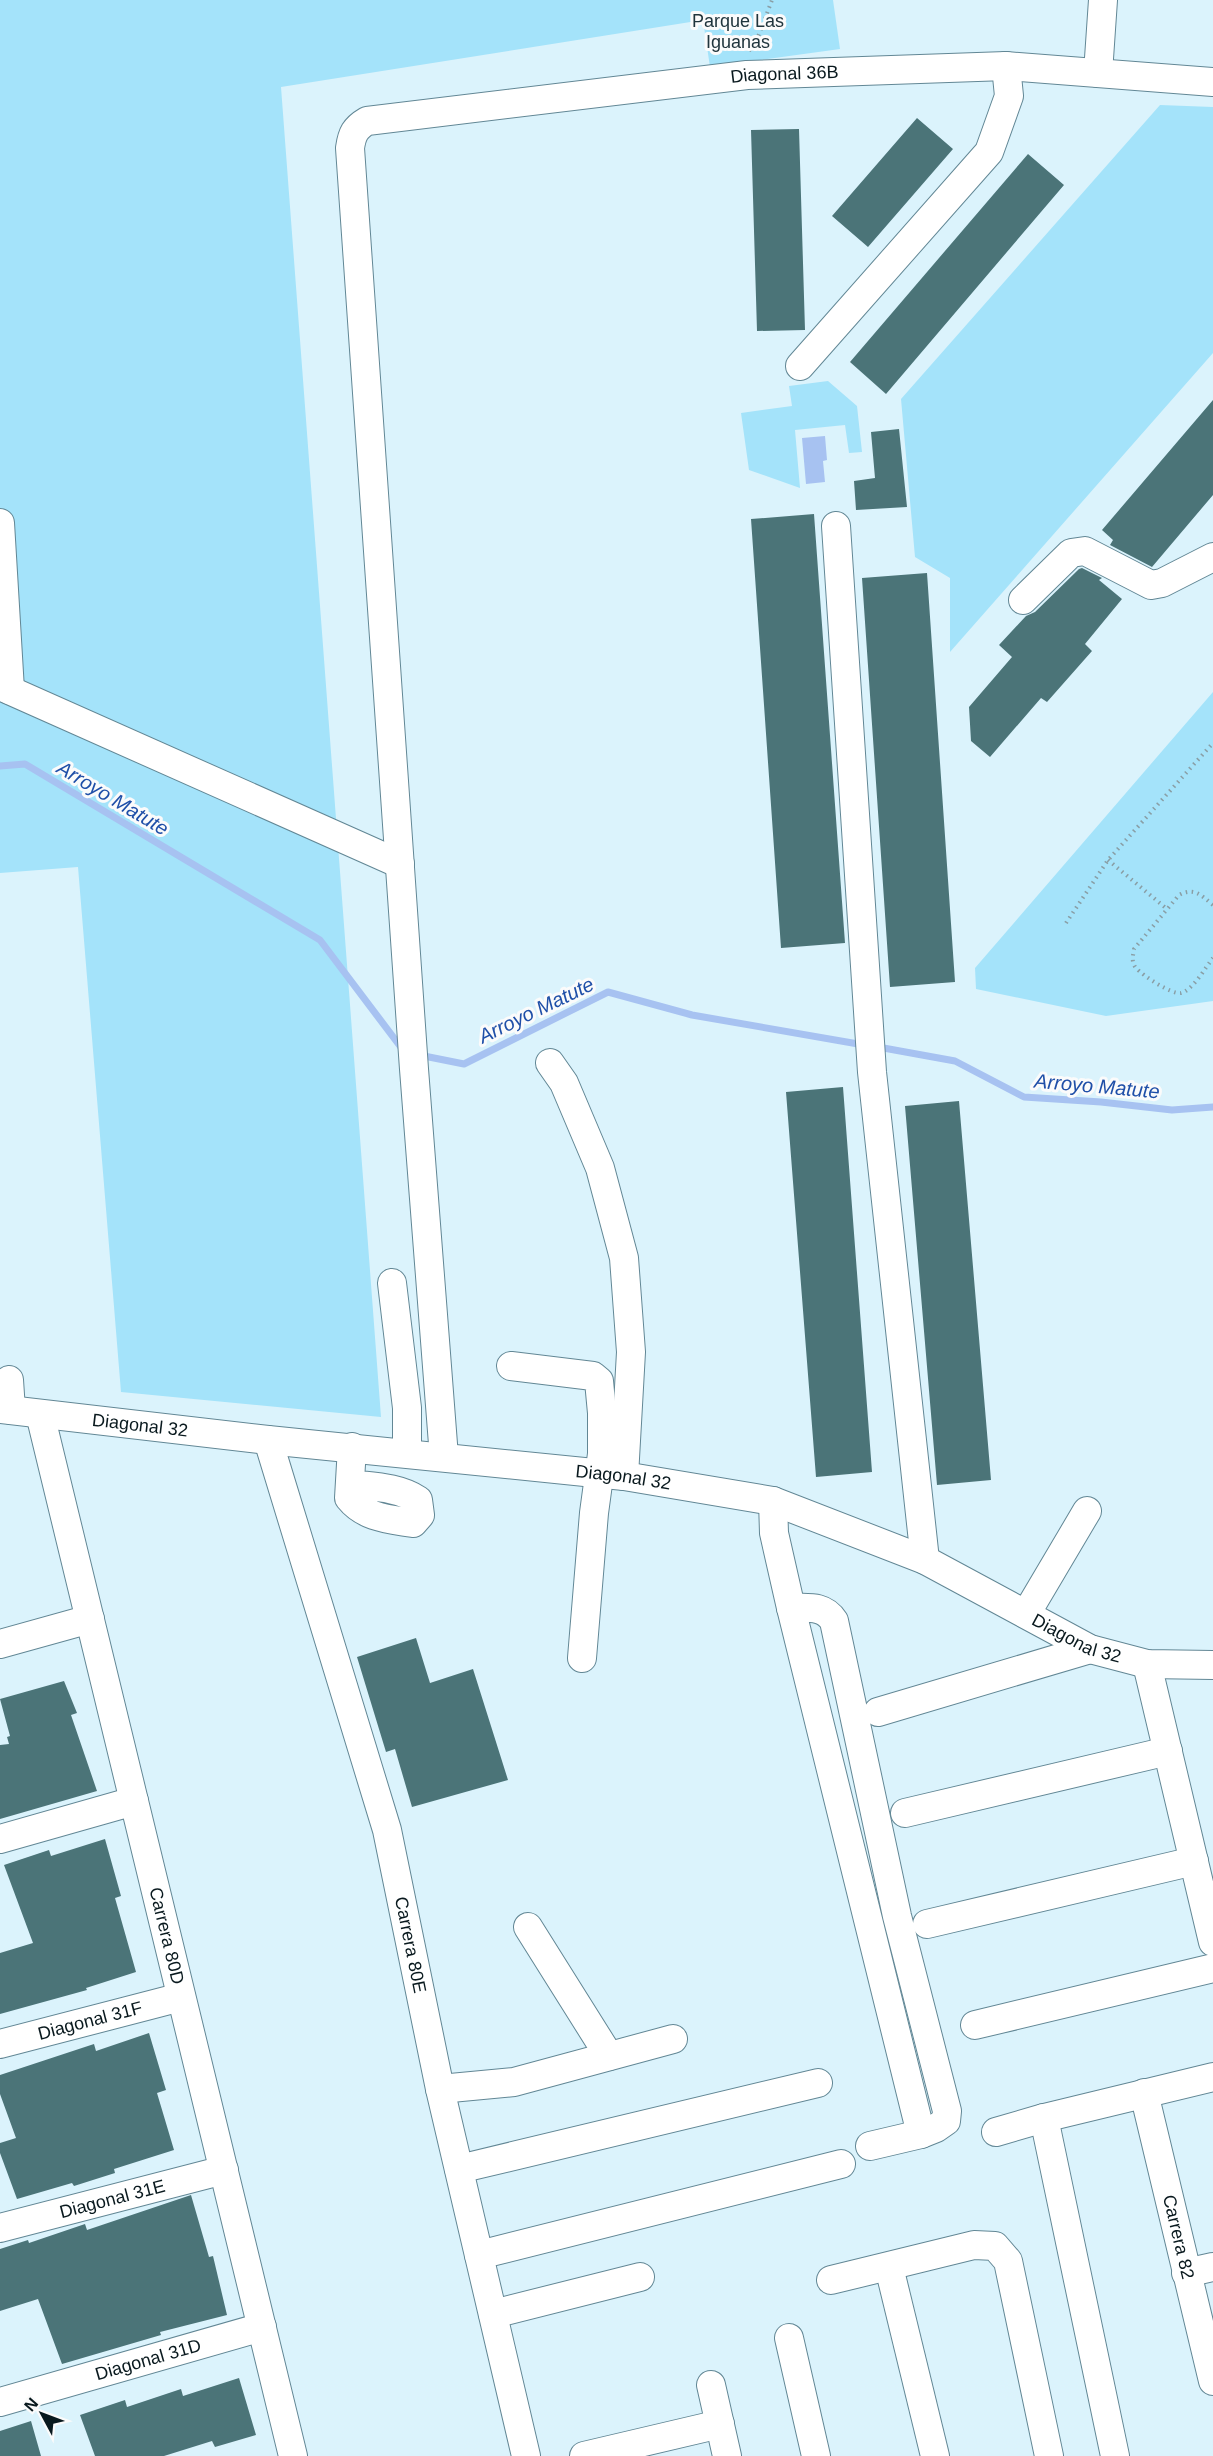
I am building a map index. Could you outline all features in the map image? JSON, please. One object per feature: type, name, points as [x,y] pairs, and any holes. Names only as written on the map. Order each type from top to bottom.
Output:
[{"type":"street","points":[[1098,73],[1102,0]]},
{"type":"street","name":"Diagonal 36B","points":[[400,864],[350,148],[351,137],[357,127],[368,121],[747,75],[1006,66],[1213,82]]},
{"type":"street","points":[[800,366],[989,152],[1009,96],[1006,66]]},
{"type":"street","points":[[0,523],[5,688],[400,864],[444,1457]]},
{"type":"street","points":[[836,526],[872,1072],[925,1560]]},
{"type":"street","points":[[1023,600],[1071,553],[1077,550],[1085,551],[1151,585],[1162,583],[1213,557]]},
{"type":"street","points":[[550,1063],[564,1083],[600,1168],[624,1258],[631,1352],[582,1658]]},
{"type":"street","points":[[392,1283],[407,1408],[407,1453]]},
{"type":"street","points":[[511,1366],[593,1376],[598,1381],[602,1454],[611,1474]]},
{"type":"street","points":[[5,1409],[9,1380]]},
{"type":"street","name":"Diagonal 32","points":[[5,1409],[268,1440],[611,1474],[773,1501],[925,1560],[1090,1649],[1147,1664],[1213,1665]]},
{"type":"street","name":"Carrera 80D","points":[[40,1414],[293,2456]]},
{"type":"street","name":"Carrera 80E","points":[[268,1440],[387,1830],[440,2089],[526,2456]]},
{"type":"street","points":[[350,1484],[352,1447]]},
{"type":"street","points":[[773,1501],[774,1533],[790,1608],[921,2134]]},
{"type":"street","points":[[1026,1614],[1087,1511]]},
{"type":"street","points":[[790,1608],[819,1609],[829,1612],[834,1621],[897,1916],[947,2111],[946,2121],[936,2128],[921,2134],[870,2146]]},
{"type":"street","points":[[0,1644],[90,1619]]},
{"type":"street","points":[[878,1712],[1090,1649]]},
{"type":"street","points":[[1147,1664],[1213,1942]]},
{"type":"street","points":[[905,1813],[1168,1751]]},
{"type":"street","points":[[0,1839],[134,1801]]},
{"type":"street","points":[[927,1924],[1194,1862]]},
{"type":"street","points":[[528,1927],[609,2056]]},
{"type":"street","points":[[975,2025],[1213,1968]]},
{"type":"street","name":"Diagonal 31F","points":[[0,2044],[181,1997]]},
{"type":"street","points":[[440,2089],[514,2082],[674,2038]]},
{"type":"street","points":[[996,2132],[1213,2077]]},
{"type":"street","points":[[459,2169],[818,2083]]},
{"type":"street","name":"Carrera 82","points":[[1144,2093],[1200,2270],[1213,2380]]},
{"type":"street","points":[[1044,2118],[1115,2456]]},
{"type":"street","points":[[479,2255],[841,2164]]},
{"type":"street","name":"Diagonal 31E","points":[[0,2228],[224,2170]]},
{"type":"street","points":[[831,2280],[974,2245],[995,2247],[1008,2261],[1048,2456]]},
{"type":"street","points":[[889,2267],[935,2456]]},
{"type":"street","points":[[493,2314],[640,2277]]},
{"type":"street","name":"Diagonal 31D","points":[[0,2402],[262,2327]]},
{"type":"street","points":[[789,2338],[816,2456]]},
{"type":"street","points":[[711,2385],[728,2456]]},
{"type":"street","points":[[584,2456],[720,2424]]},
{"type":"path","points":[[747,75],[747,54],[758,37],[772,0]]},
{"type":"path","points":[[1066,923],[1108,860],[1213,743]]},
{"type":"path","points":[[1108,860],[1167,909]]},
{"type":"path","points":[[1213,905],[1197,891],[1187,891],[1179,895],[1134,949],[1132,959],[1136,967],[1171,993],[1181,993],[1191,986],[1213,958]]},
{"type":"green space","name":"Parque Las Iguanas","points":[[0,0],[833,0],[840,49],[710,67],[703,20],[281,87],[381,1417],[121,1392],[78,867],[0,873]]},
{"type":"green space","points":[[1160,105],[1213,107],[1213,353],[950,652],[950,578],[915,557],[901,399]]},
{"type":"green space","points":[[828,381],[857,406],[862,452],[849,453],[845,425],[795,430],[800,488],[749,470],[741,413],[792,406],[789,386]]},
{"type":"green space","points":[[1213,692],[1213,1001],[1106,1016],[976,989],[975,968]]},
{"type":"shaded area","points":[[825,436],[827,460],[823,461],[825,482],[806,484],[802,438]]},
{"type":"building","points":[[917,118],[953,149],[868,247],[832,216]]},
{"type":"building","points":[[799,129],[805,330],[757,331],[751,130]]},
{"type":"building","points":[[1028,154],[1064,185],[886,394],[850,362]]},
{"type":"building","points":[[1213,400],[1213,495],[1152,567],[1110,545],[1113,540],[1102,530]]},
{"type":"building","points":[[899,429],[907,507],[856,510],[854,481],[875,478],[871,432]]},
{"type":"building","points":[[814,514],[845,943],[781,948],[751,519]]},
{"type":"building","points":[[1082,568],[1102,578],[1099,580],[1122,599],[1085,644],[1092,651],[1047,702],[1041,698],[990,757],[971,741],[969,707],[1012,657],[999,645],[1026,616],[1035,612]]},
{"type":"building","points":[[927,573],[955,982],[890,987],[862,578]]},
{"type":"building","points":[[843,1087],[872,1472],[816,1477],[786,1092]]},
{"type":"building","points":[[959,1101],[991,1480],[937,1485],[905,1106]]},
{"type":"building","points":[[416,1638],[430,1683],[473,1669],[508,1780],[412,1807],[395,1749],[386,1752],[357,1657]]},
{"type":"building","points":[[64,1681],[77,1713],[71,1715],[97,1791],[0,1819],[0,1745],[9,1744],[7,1737],[10,1736],[0,1699]]},
{"type":"building","points":[[105,1839],[121,1896],[115,1898],[136,1972],[86,1988],[87,1990],[0,2014],[0,1953],[33,1943],[4,1865],[49,1850],[51,1856]]},
{"type":"building","points":[[149,2033],[166,2090],[157,2093],[174,2150],[114,2169],[115,2173],[74,2186],[72,2183],[17,2199],[0,2153],[0,2143],[16,2138],[0,2094],[0,2075],[94,2044],[96,2051]]},
{"type":"building","points":[[191,2195],[209,2257],[213,2256],[227,2315],[160,2332],[161,2335],[62,2364],[38,2299],[0,2311],[0,2249],[28,2240],[29,2243],[85,2224],[87,2230]]},
{"type":"building","points":[[239,2378],[256,2435],[215,2447],[212,2441],[164,2456],[95,2456],[80,2415],[125,2400],[127,2407],[181,2389],[183,2396]]},
{"type":"building","points":[[31,2421],[41,2456],[0,2456],[0,2431]]},
{"type":"waterway","name":"Arroyo Matute","points":[[0,766],[25,764],[320,940],[403,1050]]},
{"type":"waterway","name":"Arroyo Matute","points":[[419,1055],[464,1064],[608,992],[692,1015],[864,1045]]},
{"type":"waterway","name":"Arroyo Matute","points":[[878,1047],[955,1061],[1024,1097],[1172,1110],[1213,1107]]}]
